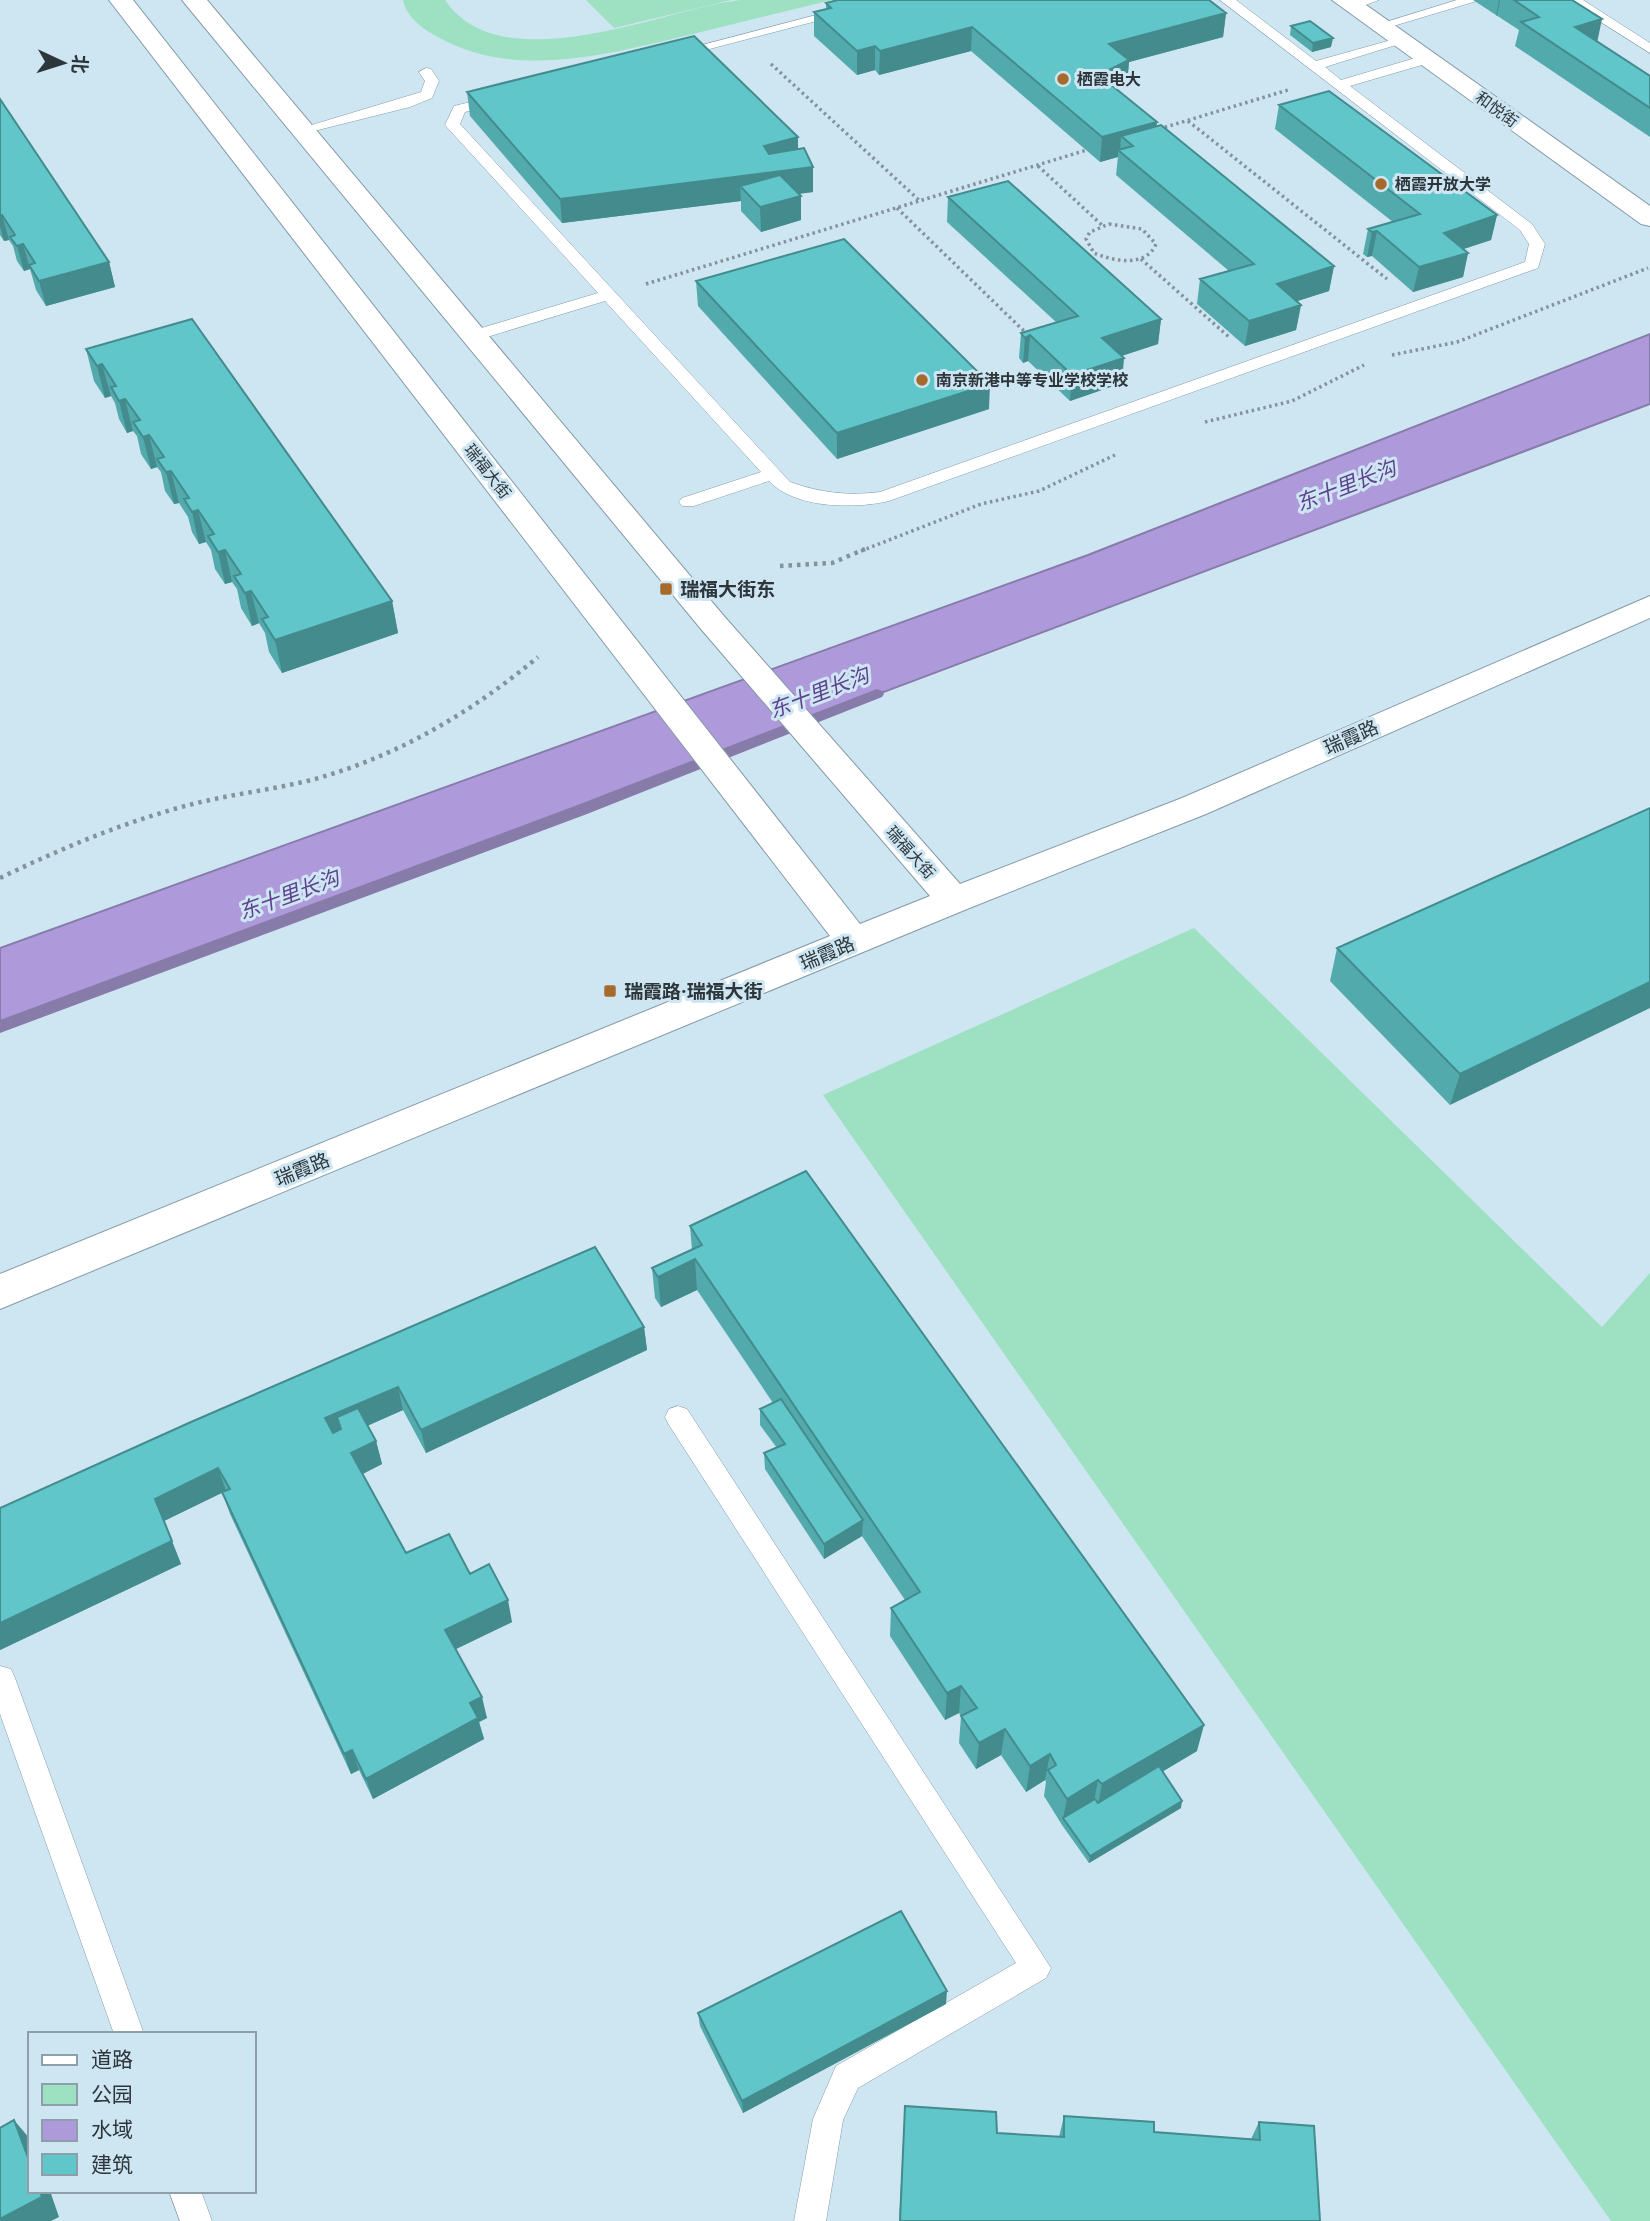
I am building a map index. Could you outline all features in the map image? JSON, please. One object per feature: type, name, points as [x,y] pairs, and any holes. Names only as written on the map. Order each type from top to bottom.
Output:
[{"type":"street","name":"瑞福大街","points":[[121,0],[854,942]]},
{"type":"street","name":"瑞福大街","points":[[194,0],[712,622],[954,900]]},
{"type":"street","name":"和悦街","points":[[1356,2],[1380,26],[1650,218]]},
{"type":"street","name":"瑞霞路","points":[[0,1292],[954,900],[1194,806],[1650,607]]},
{"type":"lane","points":[[661,58],[890,0]]},
{"type":"lane","points":[[513,95],[459,109],[452,125],[606,296],[784,486],[819,499],[855,501],[883,497],[1532,265],[1539,251],[1536,237],[1227,0]]},
{"type":"lane","points":[[1380,26],[1473,0]]},
{"type":"lane","points":[[1573,0],[1650,49]]},
{"type":"lane","points":[[1313,66],[1402,41]]},
{"type":"lane","points":[[1334,81],[1427,59]]},
{"type":"lane","points":[[302,130],[405,104],[427,95],[432,80],[426,72]]},
{"type":"lane","points":[[474,336],[606,296]]},
{"type":"lane","points":[[688,502],[772,474]]},
{"type":"lane","points":[[678,1418],[1036,1968],[847,2077],[828,2119],[810,2221]]},
{"type":"lane","points":[[1,1678],[128,2032]]},
{"type":"lane","points":[[186,2193],[195,2221]]},
{"type":"path","points":[[742,37],[920,201]]},
{"type":"path","points":[[1152,131],[1334,81]]},
{"type":"path","points":[[1188,120],[1420,305]]},
{"type":"path","points":[[606,296],[1100,146]]},
{"type":"path","points":[[1037,165],[1103,226]]},
{"type":"path","points":[[897,208],[1028,336]]},
{"type":"path","points":[[1103,226],[1135,226],[1153,236],[1156,244],[1153,251],[1140,259],[1118,261],[1094,253],[1086,239],[1090,232],[1103,226]]},
{"type":"path","points":[[1140,259],[1259,363]]},
{"type":"path","points":[[1387,357],[1457,342],[1648,268]]},
{"type":"path","points":[[1193,424],[1292,401],[1369,363]]},
{"type":"path","points":[[780,566],[832,563],[951,514],[1039,491],[1117,454]]},
{"type":"path","points":[[0,878],[73,843],[190,805],[282,787],[368,761],[418,740],[464,715],[504,687],[538,657]]},
{"type":"green space","points":[[403,0],[445,0],[471,24],[504,37],[543,39],[585,35],[740,0],[832,0],[633,48],[567,59],[533,61],[468,51],[438,37],[412,18]]},
{"type":"green space","points":[[586,0],[731,0],[614,28]]},
{"type":"green space","points":[[1194,928],[1602,1327],[1650,1273],[1650,2221],[1611,2221],[823,1095]]},
{"type":"water","points":[[1650,334],[1650,404],[402,873],[0,1028],[0,948],[1088,555]]},
{"type":"building","name":"栖霞电大","points":[[838,0],[1209,0],[1226,13],[1109,44],[1129,60],[1099,75],[1157,122],[1102,137],[972,27],[880,51],[875,46],[857,51],[814,12],[831,8],[826,3]]},
{"type":"building","points":[[1514,0],[1572,0],[1602,19],[1575,27],[1650,76],[1650,108],[1521,22],[1539,17]]},
{"type":"building","points":[[1310,21],[1333,38],[1313,43],[1291,26]]},
{"type":"building","points":[[694,36],[798,137],[764,146],[769,154],[804,148],[813,167],[560,199],[467,92]]},
{"type":"building","points":[[1329,91],[1497,215],[1444,233],[1468,253],[1419,267],[1377,231],[1368,229],[1420,214],[1279,105]]},
{"type":"building","points":[[0,99],[109,262],[39,281],[29,265],[35,263],[23,244],[17,246],[10,237],[15,235],[2,215],[0,216]]},
{"type":"building","points":[[1161,125],[1334,266],[1277,284],[1301,305],[1249,321],[1200,279],[1254,264],[1118,150],[1133,146],[1121,136]]},
{"type":"building","points":[[780,175],[801,196],[760,207],[740,186]]},
{"type":"building","points":[[1008,181],[1161,319],[1102,338],[1124,358],[1072,375],[1030,335],[1025,338],[1021,333],[1078,316],[948,197]]},
{"type":"building","points":[[844,239],[990,384],[837,433],[696,281]]},
{"type":"building","points":[[192,319],[392,601],[275,640],[262,619],[268,617],[251,591],[245,593],[234,576],[241,574],[225,550],[218,552],[208,536],[214,534],[198,510],[192,512],[184,499],[189,498],[171,471],[166,472],[157,459],[164,457],[149,435],[143,437],[133,422],[140,420],[125,399],[119,401],[111,387],[116,386],[102,364],[97,366],[86,349]]},
{"type":"building","points":[[1650,808],[1650,982],[1460,1074],[1337,948]]},
{"type":"building","points":[[806,1171],[1204,1725],[1102,1784],[1098,1780],[1067,1799],[1048,1770],[1056,1765],[1050,1754],[1030,1766],[1005,1729],[979,1743],[961,1716],[977,1708],[961,1686],[947,1693],[891,1608],[920,1592],[695,1259],[658,1277],[652,1268],[702,1245],[690,1226]]},
{"type":"building","points":[[595,1247],[644,1327],[421,1430],[398,1387],[325,1418],[333,1433],[341,1429],[337,1417],[358,1408],[376,1441],[351,1453],[406,1553],[449,1534],[470,1574],[489,1564],[508,1600],[445,1630],[482,1697],[470,1703],[478,1718],[366,1779],[352,1750],[344,1754],[222,1492],[230,1489],[218,1468],[155,1499],[172,1541],[0,1623],[0,1508]]},
{"type":"building","points":[[781,1399],[863,1520],[824,1544],[764,1453],[785,1444],[760,1409]]},
{"type":"building","points":[[1159,1766],[1182,1801],[1090,1856],[1063,1818],[1095,1799],[1098,1803]]},
{"type":"building","points":[[901,1911],[947,1991],[742,2101],[698,2013]]},
{"type":"building","points":[[905,2106],[996,2112],[997,2133],[1064,2137],[1064,2116],[1154,2122],[1154,2132],[1260,2140],[1259,2122],[1314,2126],[1320,2221],[900,2221]]},
{"type":"building","points":[[14,2120],[28,2158],[28,2193],[41,2193],[42,2197],[0,2219],[0,2128]]},
{"type":"waterway","name":"东十里长沟","points":[[0,1027],[581,810],[877,694]]},
{"type":"place","name":"栖霞电大","points":[[1063,79]]},
{"type":"place","name":"栖霞开放大学","points":[[1381,184]]},
{"type":"place","name":"南京新港中等专业学校学校","points":[[922,380]]},
{"type":"place","name":"瑞福大街东","points":[[666,589]]},
{"type":"place","name":"瑞霞路·瑞福大街","points":[[610,991]]}]
